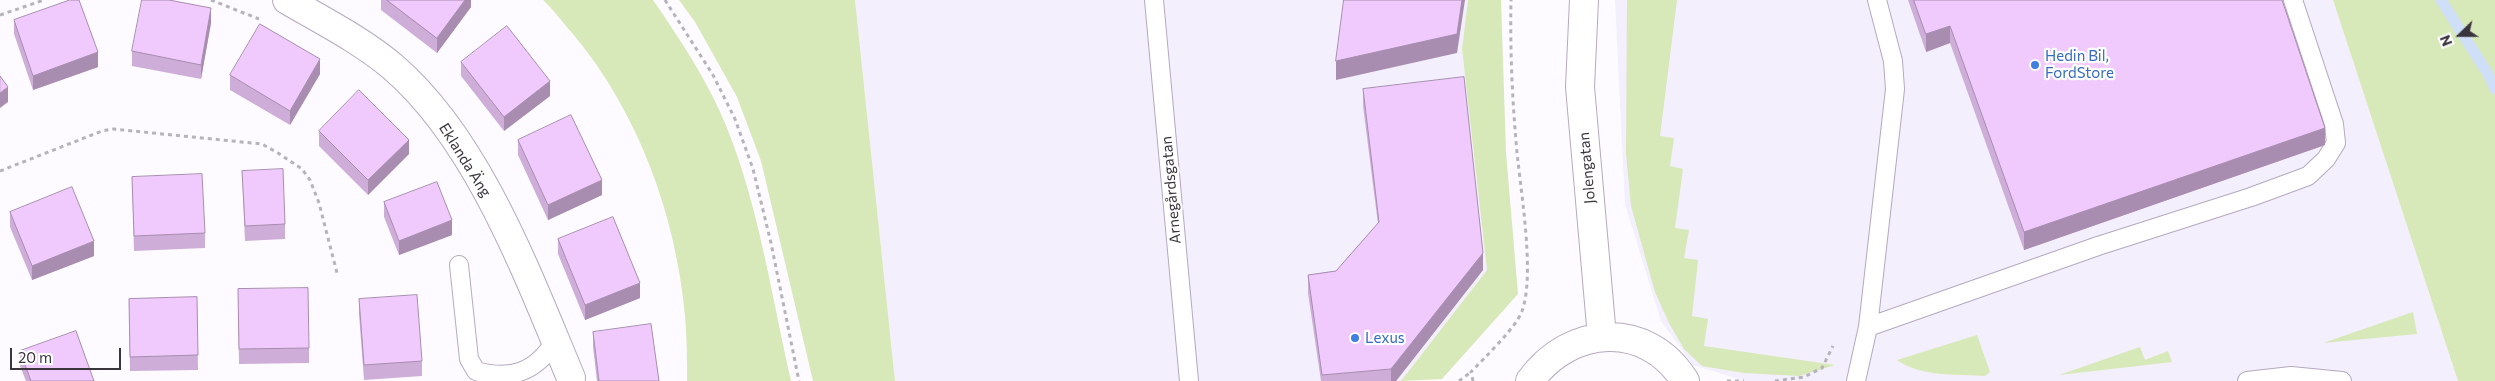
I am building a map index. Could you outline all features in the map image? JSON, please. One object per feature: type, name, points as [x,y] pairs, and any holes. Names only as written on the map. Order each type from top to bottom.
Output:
[{"type":"street","name":"Eklanda Äng","points":[[287,0],[358,41],[394,68],[453,136],[473,168],[516,251],[571,378]]},
{"type":"street","name":"Jolengatan","points":[[1584,0],[1580,88],[1602,337]]},
{"type":"street","points":[[1530,381],[1552,356],[1567,346],[1584,340],[1602,337],[1619,337],[1652,348],[1673,364],[1685,381]]},
{"type":"lane","name":"Arnegårdsgatan","points":[[1154,0],[1189,381]]},
{"type":"lane","points":[[1856,381],[1868,327],[1895,89],[1894,62],[1877,0]]},
{"type":"lane","points":[[1868,327],[2098,246],[2251,197],[2308,176],[2326,159],[2336,142],[2334,124],[2293,0]]},
{"type":"lane","points":[[459,265],[469,360],[476,371],[488,376],[529,371],[546,356],[555,341]]},
{"type":"lane","points":[[2247,381],[2291,376],[2342,381]]},
{"type":"path","points":[[0,15],[44,0]]},
{"type":"path","points":[[211,0],[267,22]]},
{"type":"path","points":[[664,0],[713,75],[741,136],[752,169],[771,243],[799,381]]},
{"type":"path","points":[[1459,381],[1471,372],[1504,336],[1522,312],[1526,290],[1527,259],[1510,49],[1511,0]]},
{"type":"path","points":[[0,171],[102,131],[113,129],[262,144],[302,169],[310,180],[319,203],[337,273]]},
{"type":"path","points":[[1775,381],[1804,377],[1822,368],[1834,345],[1835,337]]},
{"type":"path","points":[[1471,372],[1473,381]]},
{"type":"path","points":[[1727,381],[1744,381]]},
{"type":"shaded area","points":[[855,0],[1468,0],[1462,49],[1487,270],[1401,381],[895,381]]},
{"type":"shaded area","points":[[1615,0],[2333,0],[2458,381],[1745,381],[1693,365],[1661,321],[1625,204]]},
{"type":"green space","points":[[543,0],[653,0],[673,30],[712,95],[738,158],[764,253],[791,381],[687,381],[686,324],[680,278],[673,240],[650,166],[635,131],[617,97],[596,64],[555,12]]},
{"type":"green space","points":[[679,0],[855,0],[895,381],[813,381],[761,161],[737,97],[695,22]]},
{"type":"green space","points":[[1468,0],[1501,0],[1506,152],[1518,294],[1442,379],[1401,381],[1487,270],[1462,49]]},
{"type":"green space","points":[[1627,0],[1677,0],[1660,136],[1674,138],[1670,166],[1683,169],[1675,228],[1689,230],[1684,258],[1698,260],[1692,316],[1708,319],[1704,346],[1835,365],[1799,376],[1744,373],[1702,366],[1684,349],[1669,323],[1655,292],[1631,206],[1626,153]]},
{"type":"green space","points":[[2333,0],[2495,0],[2495,381],[2458,381]]},
{"type":"green space","points":[[2413,312],[2417,334],[2323,343]]},
{"type":"green space","points":[[1977,335],[1990,372],[1985,376],[1928,372],[1897,360]]},
{"type":"green space","points":[[2140,347],[2145,360],[2168,351],[2172,362],[2059,375]]},
{"type":"building","points":[[70,0],[79,0],[98,52],[33,76],[14,20]]},
{"type":"building","points":[[142,0],[169,0],[211,8],[201,65],[132,51]]},
{"type":"building","points":[[387,0],[465,0],[437,38]]},
{"type":"building","points":[[1344,0],[1462,0],[1457,34],[1336,61]]},
{"type":"building","points":[[1914,0],[2282,0],[2325,128],[2024,232],[1950,26],[1926,34]]},
{"type":"building","points":[[260,24],[320,59],[290,111],[230,75]]},
{"type":"building","points":[[507,26],[550,81],[504,117],[461,62]]},
{"type":"building","points":[[0,76],[8,87],[0,93]]},
{"type":"building","points":[[1464,77],[1483,253],[1391,369],[1322,375],[1308,275],[1336,271],[1379,222],[1363,89]]},
{"type":"building","points":[[359,90],[409,140],[368,180],[319,131]]},
{"type":"building","points":[[571,115],[602,180],[548,205],[518,140]]},
{"type":"building","points":[[283,169],[285,224],[245,226],[242,171]]},
{"type":"building","points":[[202,174],[205,233],[134,236],[132,177]]},
{"type":"building","points":[[437,182],[452,220],[399,241],[384,202]]},
{"type":"building","points":[[72,187],[94,241],[32,266],[10,212]]},
{"type":"building","points":[[613,217],[640,283],[585,305],[558,239]]},
{"type":"building","points":[[308,288],[309,348],[239,349],[238,289]]},
{"type":"building","points":[[417,295],[422,361],[364,365],[359,299]]},
{"type":"building","points":[[197,297],[198,355],[130,357],[129,299]]},
{"type":"building","points":[[651,324],[659,381],[599,381],[593,332]]},
{"type":"building","points":[[76,331],[94,381],[31,381],[20,351]]},
{"type":"waterway","points":[[2441,0],[2488,74],[2495,89]]},
{"type":"place","name":"Hedin Bil, FordStore","points":[[2035,65]]},
{"type":"place","name":"Lexus","points":[[1355,338]]}]
